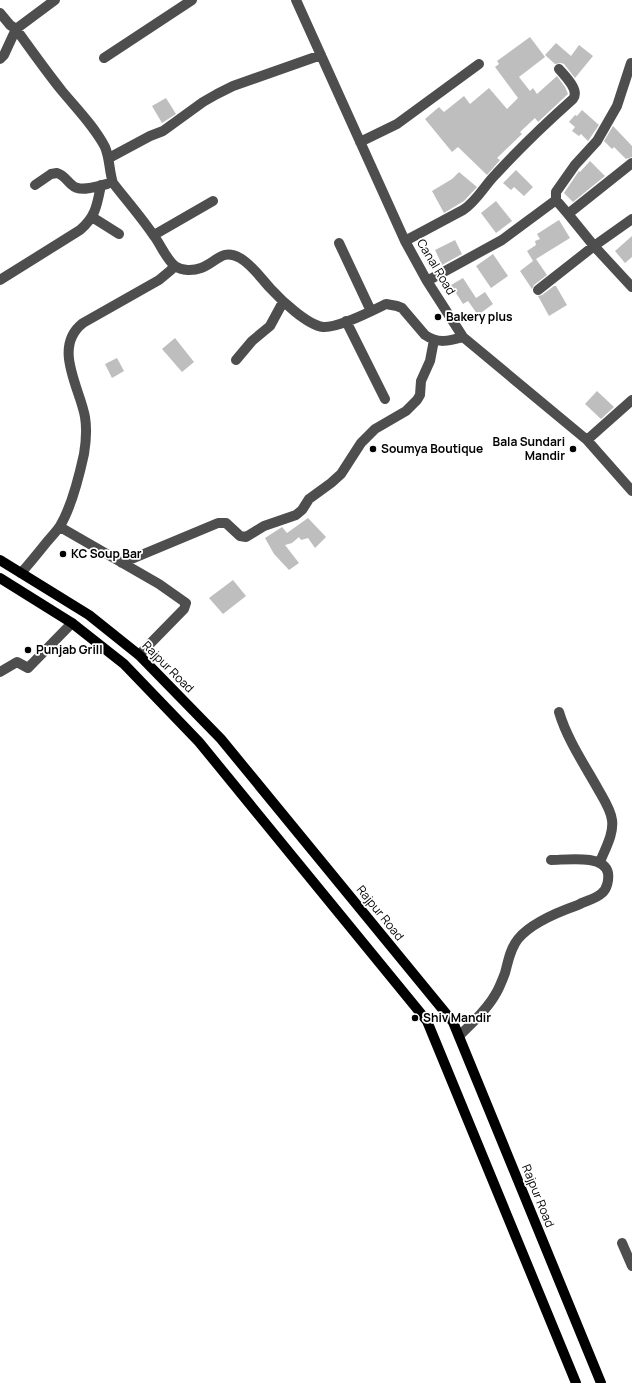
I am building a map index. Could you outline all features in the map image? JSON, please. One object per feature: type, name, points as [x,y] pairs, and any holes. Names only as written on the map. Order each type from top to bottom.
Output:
[{"type":"main road","name":"Rajpur Road","points":[[0,560],[89,615],[139,655],[221,739],[453,1022],[601,1383]]},
{"type":"main road","points":[[0,578],[72,623],[124,664],[199,742],[427,1021],[576,1383]]},
{"type":"main road","points":[[56,613],[66,601]]},
{"type":"street","points":[[0,59],[4,55],[16,29],[55,0]]},
{"type":"street","points":[[104,58],[191,0]]},
{"type":"street","name":"Canal Road","points":[[296,0],[405,241],[463,337],[587,440],[632,491]]},
{"type":"street","points":[[0,12],[10,25],[16,29],[63,92],[93,128],[109,158],[110,173],[113,183],[154,235],[174,265],[183,269],[196,269],[206,266],[224,255],[233,255],[245,262],[283,302],[310,322],[318,326],[330,326],[346,321],[386,304],[402,308],[425,335],[434,340],[445,342],[463,337]]},
{"type":"street","points":[[109,158],[150,136],[163,131],[217,94],[234,86],[321,55]]},
{"type":"street","points":[[630,282],[594,246],[556,200],[556,192],[575,165],[597,141],[617,106],[631,63]]},
{"type":"street","points":[[360,142],[397,124],[479,64]]},
{"type":"street","points":[[405,241],[463,210],[471,204],[494,175],[538,131],[573,99],[575,96],[575,91],[559,69]]},
{"type":"street","points":[[568,214],[632,162]]},
{"type":"street","points":[[35,185],[51,174],[57,172],[78,189],[113,183]]},
{"type":"street","points":[[0,280],[80,230],[92,218],[102,185]]},
{"type":"street","points":[[428,281],[502,240],[556,200]]},
{"type":"street","points":[[154,235],[213,201]]},
{"type":"street","points":[[92,218],[119,234]]},
{"type":"street","points":[[538,290],[594,246],[632,219]]},
{"type":"street","points":[[339,243],[371,311]]},
{"type":"street","points":[[21,573],[60,527],[70,505],[84,453],[86,432],[85,415],[73,380],[70,363],[69,348],[72,335],[83,323],[159,280],[171,270],[174,265]]},
{"type":"street","points":[[236,360],[252,341],[270,326],[283,302]]},
{"type":"street","points":[[346,321],[385,399]]},
{"type":"street","points":[[122,563],[218,523],[226,523],[240,536],[246,537],[264,526],[300,512],[308,499],[341,474],[361,443],[368,436],[376,429],[406,411],[417,400],[420,395],[421,381],[430,361],[434,340]]},
{"type":"street","points":[[587,440],[632,400]]},
{"type":"street","points":[[60,527],[158,584],[184,601],[187,605],[139,655]]},
{"type":"street","points":[[0,672],[17,662],[28,668],[72,623]]},
{"type":"street","points":[[559,712],[565,729],[601,794],[612,820],[612,830],[600,862]]},
{"type":"street","points":[[459,1036],[488,1006],[495,996],[517,940],[523,934],[540,923],[560,912],[595,898],[602,894],[605,890],[608,874],[600,862],[593,860],[551,860]]},
{"type":"street","points":[[622,1243],[632,1266]]},
{"type":"building","points":[[530,37],[545,57],[519,77],[530,91],[533,88],[537,94],[557,76],[568,94],[538,122],[535,118],[520,132],[522,134],[497,158],[500,160],[487,175],[458,147],[452,152],[425,119],[439,107],[444,112],[464,96],[470,104],[489,88],[507,109],[518,98],[495,67],[499,64],[497,61]]},
{"type":"building","points":[[556,43],[571,56],[579,45],[593,56],[575,78],[564,64],[555,64],[545,55]]},
{"type":"building","points":[[166,98],[176,114],[162,123],[152,106]]},
{"type":"building","points":[[582,110],[599,125],[588,141],[581,134],[579,136],[572,131],[575,127],[569,122]]},
{"type":"building","points":[[613,126],[632,146],[632,157],[626,159],[614,147],[612,149],[604,141]]},
{"type":"building","points":[[590,161],[605,176],[573,202],[564,193],[579,171],[580,172]]},
{"type":"building","points":[[516,170],[533,187],[524,196],[514,187],[511,190],[503,183]]},
{"type":"building","points":[[459,172],[477,187],[464,201],[444,213],[432,191],[452,179]]},
{"type":"building","points":[[496,201],[512,221],[496,233],[481,213]]},
{"type":"building","points":[[559,220],[570,238],[536,259],[547,275],[534,285],[532,289],[520,271],[533,261],[527,251],[536,245],[535,241],[540,239],[537,234]]},
{"type":"building","points":[[632,236],[632,257],[625,263],[615,251]]},
{"type":"building","points":[[455,240],[462,254],[442,265],[435,250]]},
{"type":"building","points":[[493,254],[508,276],[491,288],[476,266]]},
{"type":"building","points":[[463,278],[476,298],[485,292],[493,304],[478,315],[468,301],[463,304],[451,285]]},
{"type":"building","points":[[556,286],[567,305],[549,316],[538,296],[542,295]]},
{"type":"building","points":[[175,338],[194,362],[182,372],[162,349]]},
{"type":"building","points":[[117,358],[124,371],[112,378],[105,364]]},
{"type":"building","points":[[597,391],[614,407],[601,419],[585,404]]},
{"type":"building","points":[[308,518],[326,537],[315,548],[308,538],[301,540],[299,537],[292,543],[285,545],[299,563],[289,570],[274,554],[265,538],[282,527],[287,533]]},
{"type":"building","points":[[233,580],[246,596],[223,614],[209,598]]},
{"type":"place","name":"Bakery plus","points":[[438,317]]},
{"type":"place","name":"Soumya Boutique","points":[[373,449]]},
{"type":"place","name":"Bala Sundari Mandir","points":[[573,449]]},
{"type":"place","name":"KC Soup Bar","points":[[63,554]]},
{"type":"place","name":"Punjab Grill","points":[[28,650]]},
{"type":"place","name":"Shiv Mandir","points":[[415,1018]]}]
